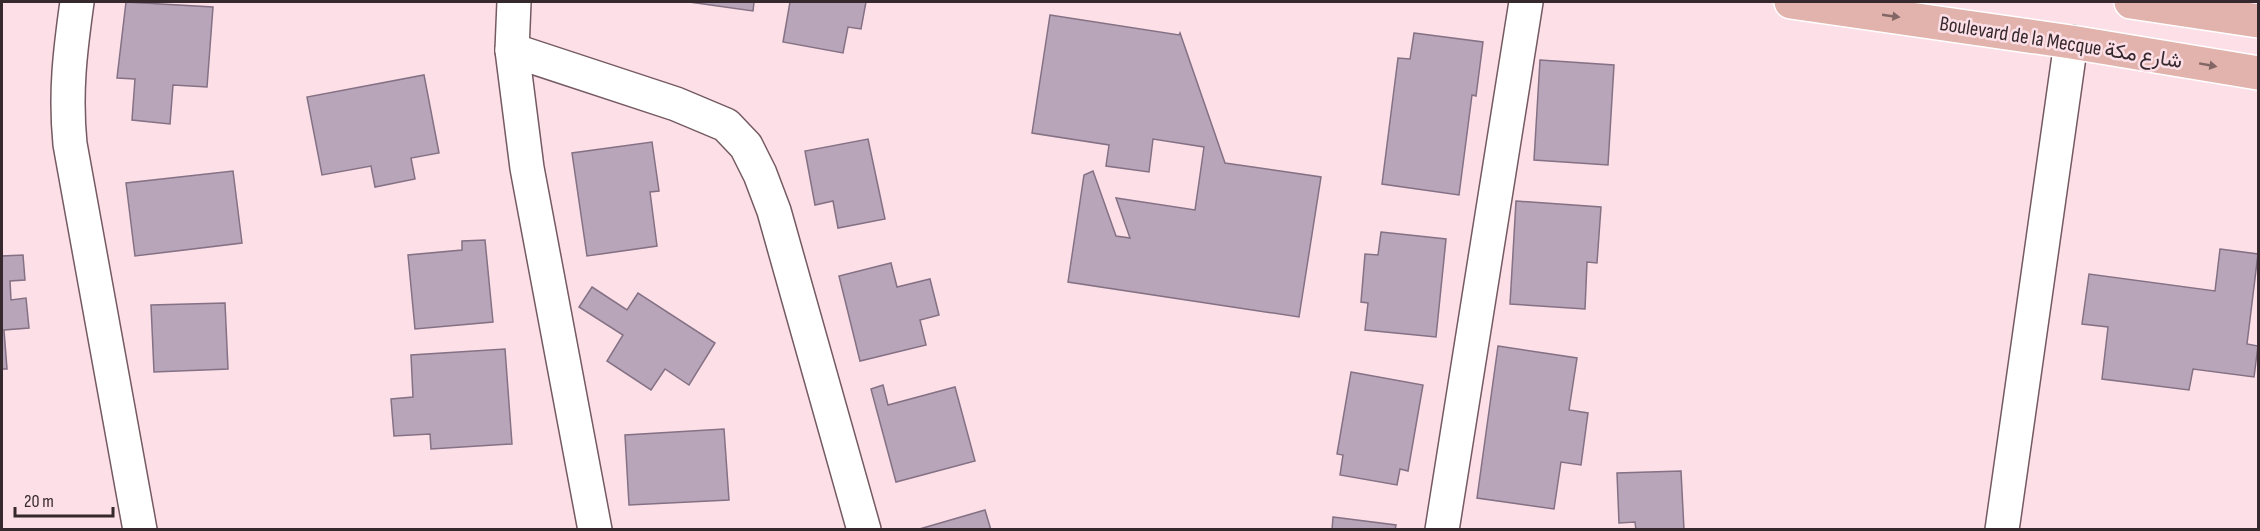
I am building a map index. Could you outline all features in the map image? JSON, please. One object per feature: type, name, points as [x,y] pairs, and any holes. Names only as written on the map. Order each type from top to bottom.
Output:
[{"type":"main road","name":"Boulevard de la Mecque شارع مكة","points":[[1791,2],[2072,42],[2259,74]]},
{"type":"main road","points":[[2131,2],[2259,21]]},
{"type":"street","points":[[76,2],[68,65],[67,106],[70,144],[140,530]]},
{"type":"street","points":[[514,2],[512,50],[527,168],[595,530]]},
{"type":"street","points":[[1442,530],[1526,2]]},
{"type":"street","points":[[2002,530],[2072,42]]},
{"type":"street","points":[[512,50],[676,104],[726,125],[746,146],[760,174],[774,212],[864,530]]},
{"type":"building","points":[[126,2],[213,7],[207,87],[173,85],[170,124],[132,120],[135,79],[117,78]]},
{"type":"building","points":[[689,2],[754,2],[753,11]]},
{"type":"building","points":[[790,2],[866,2],[861,29],[848,27],[843,53],[783,42]]},
{"type":"building","points":[[1050,15],[1179,35],[1180,33],[1225,163],[1321,177],[1299,317],[1068,282],[1084,175],[1093,171],[1116,236],[1130,238],[1116,198],[1195,210],[1204,147],[1153,139],[1149,172],[1106,166],[1109,145],[1032,133]]},
{"type":"building","points":[[1414,33],[1483,42],[1476,96],[1472,95],[1459,195],[1382,184],[1398,58],[1410,59]]},
{"type":"building","points":[[1540,60],[1614,65],[1608,165],[1534,160]]},
{"type":"building","points":[[424,75],[439,153],[411,158],[415,179],[375,187],[371,166],[322,175],[307,97]]},
{"type":"building","points":[[868,139],[885,219],[838,228],[833,201],[815,205],[805,151]]},
{"type":"building","points":[[652,142],[659,191],[650,192],[657,246],[587,256],[572,153]]},
{"type":"building","points":[[233,171],[242,243],[135,256],[126,183]]},
{"type":"building","points":[[1516,201],[1601,207],[1597,263],[1587,262],[1585,309],[1510,304]]},
{"type":"building","points":[[1381,232],[1446,239],[1436,337],[1365,330],[1368,303],[1361,302],[1365,254],[1378,255]]},
{"type":"building","points":[[485,240],[493,322],[415,329],[408,255],[462,250],[462,241]]},
{"type":"building","points":[[2220,249],[2258,254],[2247,344],[2258,346],[2254,377],[2193,369],[2189,390],[2102,379],[2108,327],[2082,324],[2089,274],[2215,291]]},
{"type":"building","points":[[23,255],[25,280],[10,281],[11,300],[26,298],[29,328],[4,330],[7,369],[2,369],[2,256]]},
{"type":"building","points":[[891,263],[897,287],[930,279],[939,315],[920,320],[926,345],[860,361],[839,276]]},
{"type":"building","points":[[592,287],[627,310],[638,293],[715,343],[689,385],[665,369],[651,390],[607,361],[623,335],[579,307]]},
{"type":"building","points":[[225,303],[228,369],[154,372],[151,305]]},
{"type":"building","points":[[1498,346],[1577,358],[1569,410],[1588,413],[1581,465],[1561,462],[1554,509],[1477,498]]},
{"type":"building","points":[[505,349],[512,444],[431,449],[430,434],[394,436],[391,399],[413,397],[411,355]]},
{"type":"building","points":[[1351,372],[1423,385],[1408,471],[1400,469],[1397,485],[1340,475],[1343,455],[1337,454]]},
{"type":"building","points":[[883,385],[888,405],[955,387],[975,461],[896,482],[871,389]]},
{"type":"building","points":[[724,429],[729,500],[629,505],[625,435]]},
{"type":"building","points":[[1681,471],[1684,530],[1636,530],[1635,522],[1619,523],[1617,473]]},
{"type":"building","points":[[985,510],[991,530],[916,530]]},
{"type":"building","points":[[1333,517],[1396,525],[1395,530],[1332,530]]}]
